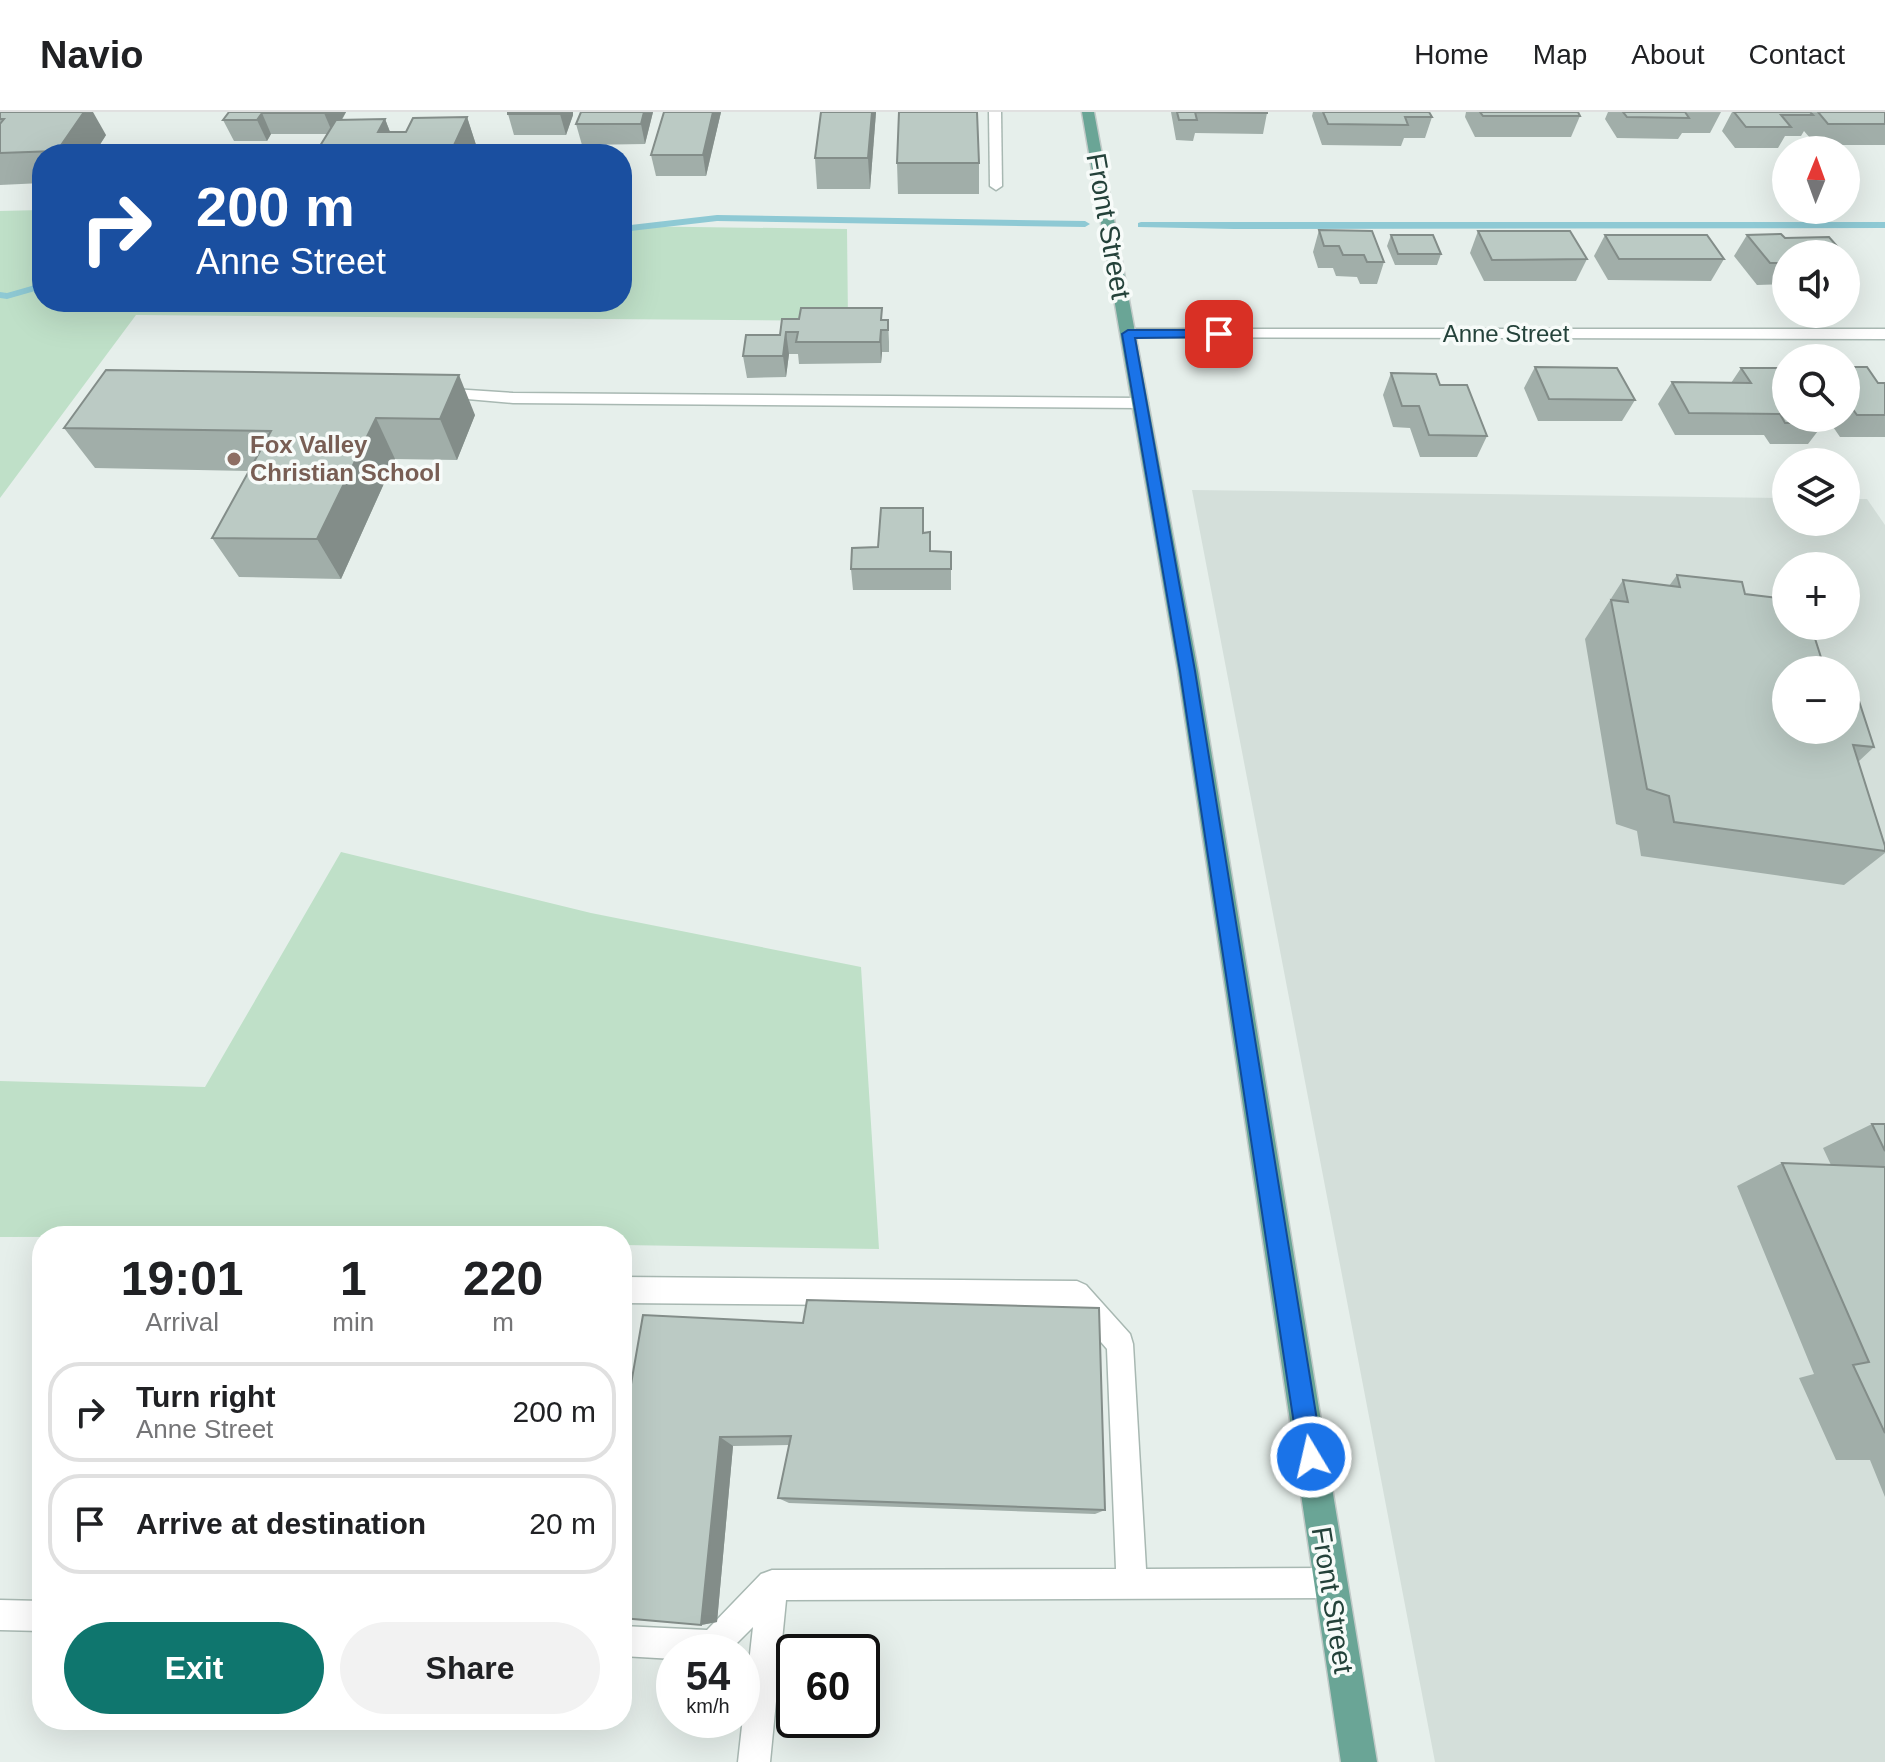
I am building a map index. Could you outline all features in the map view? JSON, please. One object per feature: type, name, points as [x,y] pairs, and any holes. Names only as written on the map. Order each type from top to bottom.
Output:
[{"type":"main road","name":"Front Street","points":[[1088,112],[1188,671],[1359,1762]]},
{"type":"street","name":"Anne Street","points":[[1128,334],[1885,334]]},
{"type":"lane","points":[[995,112],[996,186]]},
{"type":"lane","points":[[419,393],[513,398],[1140,403]]},
{"type":"lane","points":[[632,1290],[1077,1294],[1120,1344],[1132,1583]]},
{"type":"lane","points":[[632,1642],[713,1646],[772,1585],[1331,1583]]},
{"type":"lane","points":[[754,1762],[772,1585]]},
{"type":"lane","points":[[0,1615],[32,1616]]},
{"type":"shaded area","points":[[1192,490],[1772,498],[1772,536],[1860,536],[1860,499],[1867,499],[1885,525],[1885,1762],[1435,1762]]},
{"type":"green space","points":[[32,210],[32,312],[632,312],[632,226],[847,229],[848,321],[136,315],[0,498],[0,211]]},
{"type":"green space","points":[[341,852],[591,913],[861,967],[879,1249],[632,1245],[632,1226],[32,1226],[32,1237],[0,1237],[0,1081],[205,1087]]},
{"type":"building","points":[[0,112],[84,112],[62,144],[32,144],[32,152],[0,153],[0,124],[4,119],[0,119]]},
{"type":"building","points":[[229,112],[325,112],[262,113],[257,120],[223,120]]},
{"type":"building","points":[[508,112],[561,112],[508,114]]},
{"type":"building","points":[[581,112],[644,112],[641,124],[576,124]]},
{"type":"building","points":[[664,112],[713,112],[703,155],[651,155]]},
{"type":"building","points":[[821,112],[872,112],[868,158],[815,158]]},
{"type":"building","points":[[899,112],[977,112],[979,163],[897,163]]},
{"type":"building","points":[[1177,112],[1195,112],[1197,120],[1179,120]]},
{"type":"building","points":[[1323,112],[1429,112],[1432,117],[1405,117],[1408,125],[1328,124]]},
{"type":"building","points":[[1480,112],[1578,112],[1580,116],[1483,116]]},
{"type":"building","points":[[1623,112],[1685,112],[1689,118],[1627,117]]},
{"type":"building","points":[[1734,112],[1810,112],[1813,115],[1781,115],[1791,127],[1746,127]]},
{"type":"building","points":[[1818,112],[1885,112],[1885,124],[1828,124]]},
{"type":"building","points":[[467,117],[455,144],[321,144],[336,120],[385,119],[378,132],[406,132],[413,118]]},
{"type":"building","points":[[1319,230],[1372,231],[1384,262],[1367,262],[1364,255],[1343,255],[1339,246],[1324,246]]},
{"type":"building","points":[[1478,231],[1570,231],[1587,259],[1492,260]]},
{"type":"building","points":[[1781,234],[1785,238],[1829,237],[1832,240],[1772,240],[1770,263],[1747,235]]},
{"type":"building","points":[[1391,235],[1433,235],[1441,254],[1398,254]]},
{"type":"building","points":[[1605,235],[1707,235],[1724,259],[1619,259]]},
{"type":"building","points":[[801,308],[882,308],[881,320],[888,320],[888,330],[881,330],[880,342],[796,342],[798,332],[786,332],[783,356],[743,356],[746,335],[780,335],[782,319],[799,319]]},
{"type":"building","points":[[1535,367],[1617,368],[1635,400],[1549,399]]},
{"type":"building","points":[[1860,367],[1867,367],[1878,383],[1885,383],[1885,415],[1860,415]]},
{"type":"building","points":[[1741,368],[1772,368],[1772,414],[1689,413],[1672,382],[1751,383]]},
{"type":"building","points":[[106,370],[459,375],[440,419],[376,418],[317,539],[212,538],[271,431],[64,428]]},
{"type":"building","points":[[1391,373],[1436,374],[1440,385],[1467,385],[1487,436],[1429,435],[1419,406],[1402,406]]},
{"type":"building","points":[[881,508],[923,508],[923,533],[930,532],[930,551],[951,552],[951,569],[851,569],[852,548],[878,547]]},
{"type":"building","points":[[1677,575],[1742,582],[1745,594],[1772,597],[1772,640],[1815,640],[1821,656],[1772,656],[1772,744],[1860,744],[1860,704],[1874,747],[1853,745],[1885,851],[1674,822],[1669,796],[1647,789],[1611,600],[1628,602],[1623,580],[1680,587]]},
{"type":"building","points":[[1872,1124],[1885,1124],[1885,1151]]},
{"type":"building","points":[[1782,1163],[1885,1167],[1885,1433],[1853,1365],[1869,1362]]},
{"type":"building","points":[[807,1300],[1099,1308],[1105,1510],[778,1498],[791,1436],[720,1437],[701,1625],[632,1619],[632,1378],[643,1315],[803,1323]]},
{"type":"waterway","points":[[632,228],[717,218],[1085,224]]},
{"type":"waterway","points":[[1141,225],[1885,225]]},
{"type":"waterway","points":[[0,295],[32,289]]},
{"type":"place","name":"Fox Valley Christian School","points":[[234,459]]},
{"type":"route","points":[[1219,334],[1128,334],[1188,671],[1311,1457]]}]
